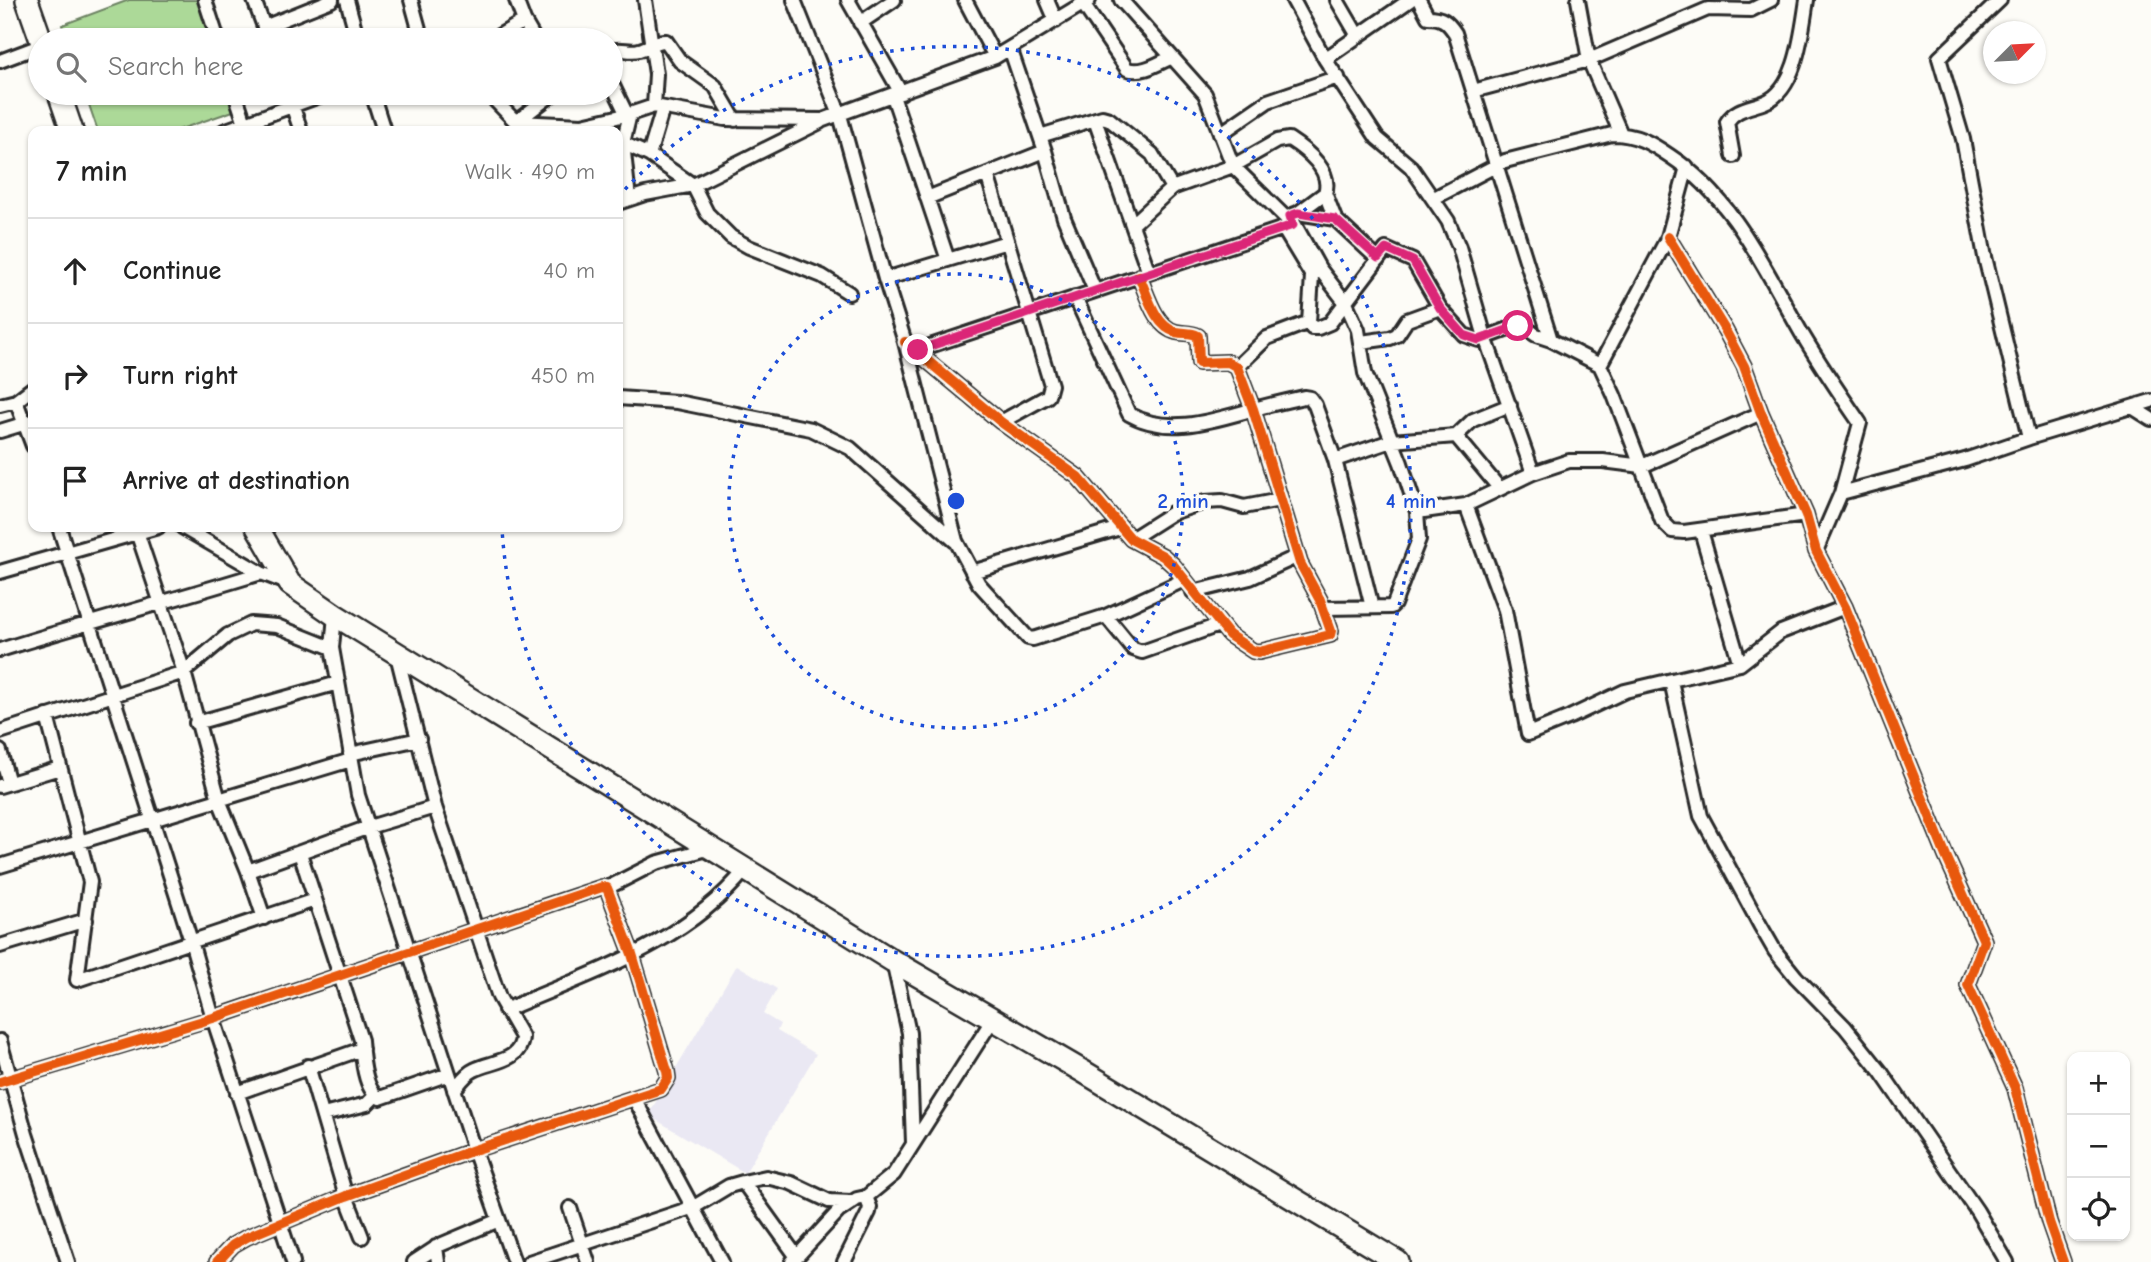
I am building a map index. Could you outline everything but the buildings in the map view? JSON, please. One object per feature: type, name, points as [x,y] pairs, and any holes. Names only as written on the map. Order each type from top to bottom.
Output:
[{"type":"highway","points":[[32,1],[38,28]]},
{"type":"highway","points":[[62,105],[70,126]]},
{"type":"highway","points":[[260,532],[290,584],[397,655],[893,961],[1398,1262]]},
{"type":"street","points":[[205,0],[214,28]]},
{"type":"street","points":[[254,0],[265,28]]},
{"type":"street","points":[[281,28],[332,0]]},
{"type":"street","points":[[347,0],[355,28]]},
{"type":"street","points":[[411,0],[419,28]]},
{"type":"street","points":[[516,0],[528,28]]},
{"type":"street","points":[[645,0],[658,107],[649,155]]},
{"type":"street","points":[[794,0],[840,115],[905,342],[956,541],[972,572],[987,593],[1028,638],[1033,639],[1106,616],[1184,580]]},
{"type":"street","points":[[848,0],[897,94],[948,260]]},
{"type":"street","points":[[860,23],[894,0]]},
{"type":"street","points":[[965,0],[995,57]]},
{"type":"street","points":[[1047,0],[1056,21]]},
{"type":"street","points":[[1121,0],[1170,58],[1205,94],[1233,166],[1291,220],[1315,272],[1346,303],[1362,342],[1365,373],[1417,512],[1419,539],[1397,600],[1391,607],[1323,608]]},
{"type":"street","points":[[1293,0],[1325,59],[1377,138],[1411,167],[1448,221],[1459,247],[1485,337],[1533,473]]},
{"type":"street","points":[[1337,0],[1358,36]]},
{"type":"street","points":[[1325,59],[1410,0]]},
{"type":"street","points":[[1419,0],[1428,17],[1442,18],[1455,33],[1551,340]]},
{"type":"street","points":[[1577,0],[1589,60],[1621,134]]},
{"type":"street","points":[[1473,91],[1589,60],[1704,4],[1749,5],[1771,0]]},
{"type":"street","points":[[1732,156],[1727,122],[1733,113],[1768,102],[1787,83],[1807,0]]},
{"type":"street","points":[[2000,0],[1939,58],[1963,139],[1985,257],[2029,438]]},
{"type":"street","points":[[623,201],[693,185],[823,120],[995,57],[1087,1],[1127,69],[1134,72],[1143,70],[1170,58]]},
{"type":"street","points":[[512,28],[524,21]]},
{"type":"street","points":[[623,48],[639,51],[666,41],[680,61],[715,86],[735,120]]},
{"type":"street","points":[[1010,48],[1045,150],[1064,218],[1095,291]]},
{"type":"street","points":[[0,61],[28,50]]},
{"type":"street","points":[[1220,134],[1268,101],[1338,78]]},
{"type":"street","points":[[239,105],[245,123]]},
{"type":"street","points":[[237,126],[279,105]]},
{"type":"street","points":[[292,105],[299,126]]},
{"type":"street","points":[[376,105],[382,126]]},
{"type":"street","points":[[500,105],[516,122],[582,125],[658,107],[735,120],[823,120]]},
{"type":"street","points":[[516,122],[537,105]]},
{"type":"street","points":[[623,105],[628,115],[623,132]]},
{"type":"street","points":[[1040,136],[1102,117],[1109,119],[1152,154],[1172,188]]},
{"type":"street","points":[[905,342],[918,350],[1001,422],[1078,477],[1131,539],[1163,556],[1174,566],[1229,635],[1253,651],[1265,651],[1330,635],[1323,608],[1298,556],[1253,409],[1237,367],[1228,362],[1199,363],[1198,336],[1189,332],[1175,332],[1157,317],[1133,224],[1095,120]]},
{"type":"street","points":[[1434,198],[1496,165],[1612,134],[1647,141],[1687,167],[1739,224],[1803,336],[1860,424],[1840,493],[1816,551]]},
{"type":"street","points":[[1133,224],[1172,188],[1233,166],[1277,141],[1289,139],[1314,159],[1327,180],[1325,193],[1335,219],[1378,258]]},
{"type":"street","points":[[623,143],[649,155],[693,185],[707,213],[731,237],[749,247],[822,276],[849,293]]},
{"type":"street","points":[[927,198],[1045,150]]},
{"type":"street","points":[[1600,365],[1668,237],[1687,167]]},
{"type":"street","points":[[987,174],[1051,385],[1051,393],[1048,396],[1001,422]]},
{"type":"street","points":[[918,350],[1144,274],[1291,220],[1325,193]]},
{"type":"street","points":[[1291,220],[1335,219]]},
{"type":"street","points":[[1668,237],[1744,366],[1761,413],[1806,514],[1816,551],[1845,607],[1946,856],[1984,941],[1968,985],[2015,1088],[2049,1222],[2063,1262]]},
{"type":"street","points":[[885,279],[1007,242]]},
{"type":"street","points":[[1315,272],[1309,322],[1312,328],[1330,323],[1386,249],[1413,261],[1440,308],[1464,335],[1476,340],[1518,326],[1600,365],[1662,521],[1672,531],[1701,531],[1806,514]]},
{"type":"street","points":[[1075,298],[1129,414],[1153,424],[1210,422],[1253,409],[1304,397],[1310,398],[1335,460],[1372,607]]},
{"type":"street","points":[[1362,342],[1397,335],[1407,320],[1440,308]]},
{"type":"street","points":[[1237,367],[1267,338],[1309,322]]},
{"type":"street","points":[[0,405],[16,401],[28,392]]},
{"type":"street","points":[[623,398],[677,402],[811,429],[850,448],[956,541]]},
{"type":"street","points":[[16,401],[28,420]]},
{"type":"street","points":[[1840,493],[1965,460],[2151,401]]},
{"type":"street","points":[[1335,460],[1391,441],[1456,436],[1473,420],[1510,405]]},
{"type":"street","points":[[2132,407],[2151,419]]},
{"type":"street","points":[[1417,512],[1466,505],[1533,473],[1578,460],[1642,466],[1761,413]]},
{"type":"street","points":[[0,431],[28,422]]},
{"type":"street","points":[[1456,436],[1500,489]]},
{"type":"street","points":[[1131,539],[1172,513],[1205,502],[1222,501],[1244,507],[1280,500]]},
{"type":"street","points":[[1466,505],[1505,610],[1528,734],[1625,691],[1740,664],[1780,632],[1845,607]]},
{"type":"street","points":[[972,572],[1120,528]]},
{"type":"street","points":[[1701,531],[1740,664]]},
{"type":"street","points":[[61,532],[213,1018],[293,1262]]},
{"type":"street","points":[[0,572],[137,532],[184,672],[219,800],[264,918]]},
{"type":"street","points":[[190,532],[261,573],[290,584]]},
{"type":"street","points":[[1193,592],[1250,578],[1298,556]]},
{"type":"street","points":[[0,650],[261,573]]},
{"type":"street","points":[[335,615],[332,648],[350,757],[369,827],[454,1090],[514,1262]]},
{"type":"street","points":[[1106,616],[1133,649],[1142,652],[1219,625]]},
{"type":"street","points":[[0,732],[184,672],[228,635],[251,624],[277,626],[332,648]]},
{"type":"street","points":[[397,655],[435,807],[505,1010],[520,1031],[522,1041],[519,1048],[506,1059],[471,1071],[454,1090]]},
{"type":"street","points":[[1671,681],[1701,816],[1775,951],[1881,1072],[1977,1211],[2007,1262]]},
{"type":"street","points":[[196,723],[338,683]]},
{"type":"street","points":[[47,716],[90,881],[77,981],[315,900]]},
{"type":"street","points":[[0,866],[219,800],[350,757],[419,739]]},
{"type":"street","points":[[0,751],[5,784],[61,768]]},
{"type":"street","points":[[248,871],[369,827],[435,807]]},
{"type":"street","points":[[5,1080],[213,1018],[602,887],[607,888],[656,863],[711,848]]},
{"type":"street","points":[[300,852],[361,1040],[363,1068],[375,1096],[380,1098],[449,1074]]},
{"type":"street","points":[[505,1010],[665,938],[722,897],[745,870]]},
{"type":"street","points":[[217,1262],[240,1241],[346,1196],[474,1150],[661,1089],[668,1078],[632,954],[607,888]]},
{"type":"street","points":[[0,946],[86,920]]},
{"type":"street","points":[[893,961],[909,1032],[913,1143]]},
{"type":"street","points":[[743,1182],[795,1259],[839,1211],[866,1196],[894,1174],[993,1020]]},
{"type":"street","points":[[0,1041],[5,1080],[26,1134],[68,1262]]},
{"type":"street","points":[[237,1093],[362,1049]]},
{"type":"street","points":[[308,1066],[346,1196],[362,1237]]},
{"type":"street","points":[[323,1115],[367,1104],[375,1096]]},
{"type":"street","points":[[634,1098],[722,1262]]},
{"type":"street","points":[[529,1262],[694,1207],[729,1186],[766,1177],[791,1183],[829,1201],[851,1202]]},
{"type":"street","points":[[844,1262],[869,1212],[866,1196]]},
{"type":"street","points":[[570,1208],[588,1262]]},
{"type":"street","points":[[414,1262],[436,1247],[499,1220]]},
{"type":"street","points":[[436,1247],[438,1262]]},
{"type":"shaded area","points":[[737,965],[777,989],[763,1014],[780,1024],[777,1031],[816,1054],[745,1173],[648,1115]]},
{"type":"green space","points":[[129,0],[200,0],[209,28],[63,28],[62,25]]},
{"type":"green space","points":[[89,105],[235,105],[236,110],[190,126],[96,126]]},
{"type":"cycle path","points":[[1668,237],[1744,366],[1761,413],[1806,515],[1816,551],[1845,607],[1946,856],[1984,941],[1968,985],[2015,1088],[2049,1222],[2063,1262]]},
{"type":"cycle path","points":[[905,342],[1001,422],[1078,477],[1131,539],[1163,556],[1174,566],[1229,635],[1259,652],[1330,635],[1320,600],[1300,563],[1253,409],[1237,367],[1228,362],[1199,363],[1198,336],[1176,332],[1162,324],[1139,276]]},
{"type":"cycle path","points":[[0,1082],[213,1018],[602,887],[607,888],[632,954],[667,1071],[668,1078],[661,1089],[474,1150],[346,1196],[247,1237],[233,1245],[217,1262]]},
{"type":"route","points":[[918,350],[1293,225],[1290,216],[1298,213],[1335,219],[1378,258],[1386,249],[1413,261],[1440,308],[1464,335],[1479,340],[1518,326]]}]
